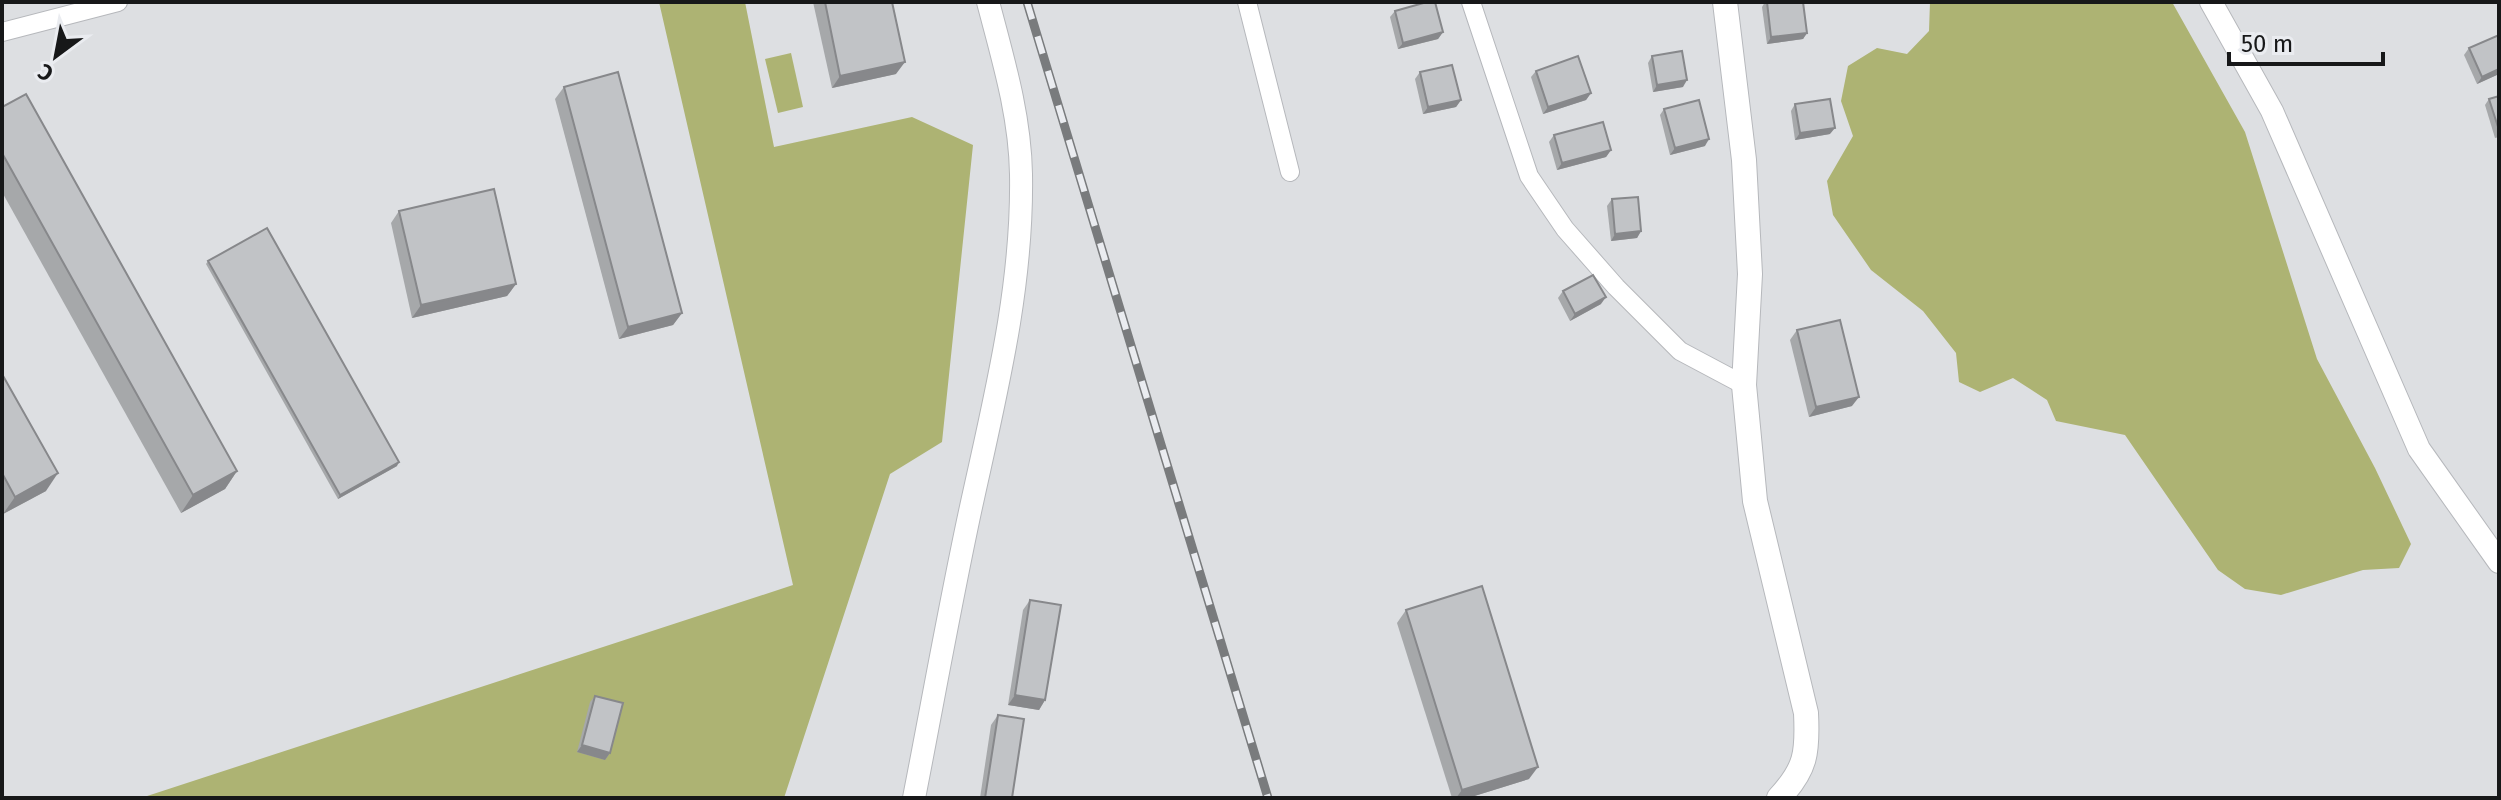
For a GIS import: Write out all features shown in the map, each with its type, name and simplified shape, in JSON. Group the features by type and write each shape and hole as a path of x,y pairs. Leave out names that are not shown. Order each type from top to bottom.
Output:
{"main road":[{"path":"1725,2 1744,160 1750,274 1744,385 1755,501 1806,713 1807,738 1802,768 1779,798"}],"street":[{"path":"2,32 118,2"},
{"path":"914,798 971,508 1001,378 1020,252 1021,171 1015,104 988,2"},
{"path":"1247,2 1290,172"},
{"path":"1471,2 1529,176 1565,229 1616,287 1680,351 1744,385"},
{"path":"2211,2 2272,111 2419,449 2499,562"}],"green space":[{"path":"659,2 745,2 774,147 912,117 973,145 942,442 890,474 784,798 141,798 793,585"},
{"path":"1930,2 2172,2 2245,132 2317,359 2411,544 2399,568 2363,570 2281,595 2245,589 2218,570 2125,435 2056,421 2047,400 2013,378 1980,392 1959,382 1956,353 1923,311 1871,270 1833,215 1827,181 1853,136 1841,101 1848,66 1877,48 1907,54 1929,31"},
{"path":"791,53 803,107 778,113 765,59"}],"building":[{"path":"825,2 892,2 905,62 840,76"},
{"path":"1435,2 1443,32 1403,43 1395,11"},
{"path":"1767,2 1803,2 1807,33 1771,37"},
{"path":"2499,35 2499,69 2482,77 2469,48"},
{"path":"1682,51 1687,80 1657,85 1652,56"},
{"path":"1578,56 1591,93 1548,107 1536,71"},
{"path":"1452,65 1461,100 1428,107 1420,72"},
{"path":"618,72 682,313 628,327 564,87"},
{"path":"26,94 237,471 193,495 2,153 2,107"},
{"path":"2499,96 2499,130 2489,99"},
{"path":"1830,99 1835,128 1800,133 1795,104"},
{"path":"1699,100 1709,139 1675,148 1664,109"},
{"path":"1603,122 1611,150 1562,163 1554,135"},
{"path":"494,189 516,284 421,305 399,211"},
{"path":"1638,197 1641,231 1615,234 1612,199"},
{"path":"267,228 399,462 340,495 208,261"},
{"path":"1593,275 1606,297 1575,314 1563,291"},
{"path":"1840,320 1859,397 1816,407 1797,330"},
{"path":"2,374 58,473 15,497 2,473"},
{"path":"1482,586 1538,767 1462,790 1406,610"},
{"path":"1030,600 1061,605 1045,700 1015,695"},
{"path":"595,696 623,703 610,753 582,745"},
{"path":"998,715 1024,719 1012,798 985,798"}],"railway":[{"path":"1027,2 1268,798"}]}
